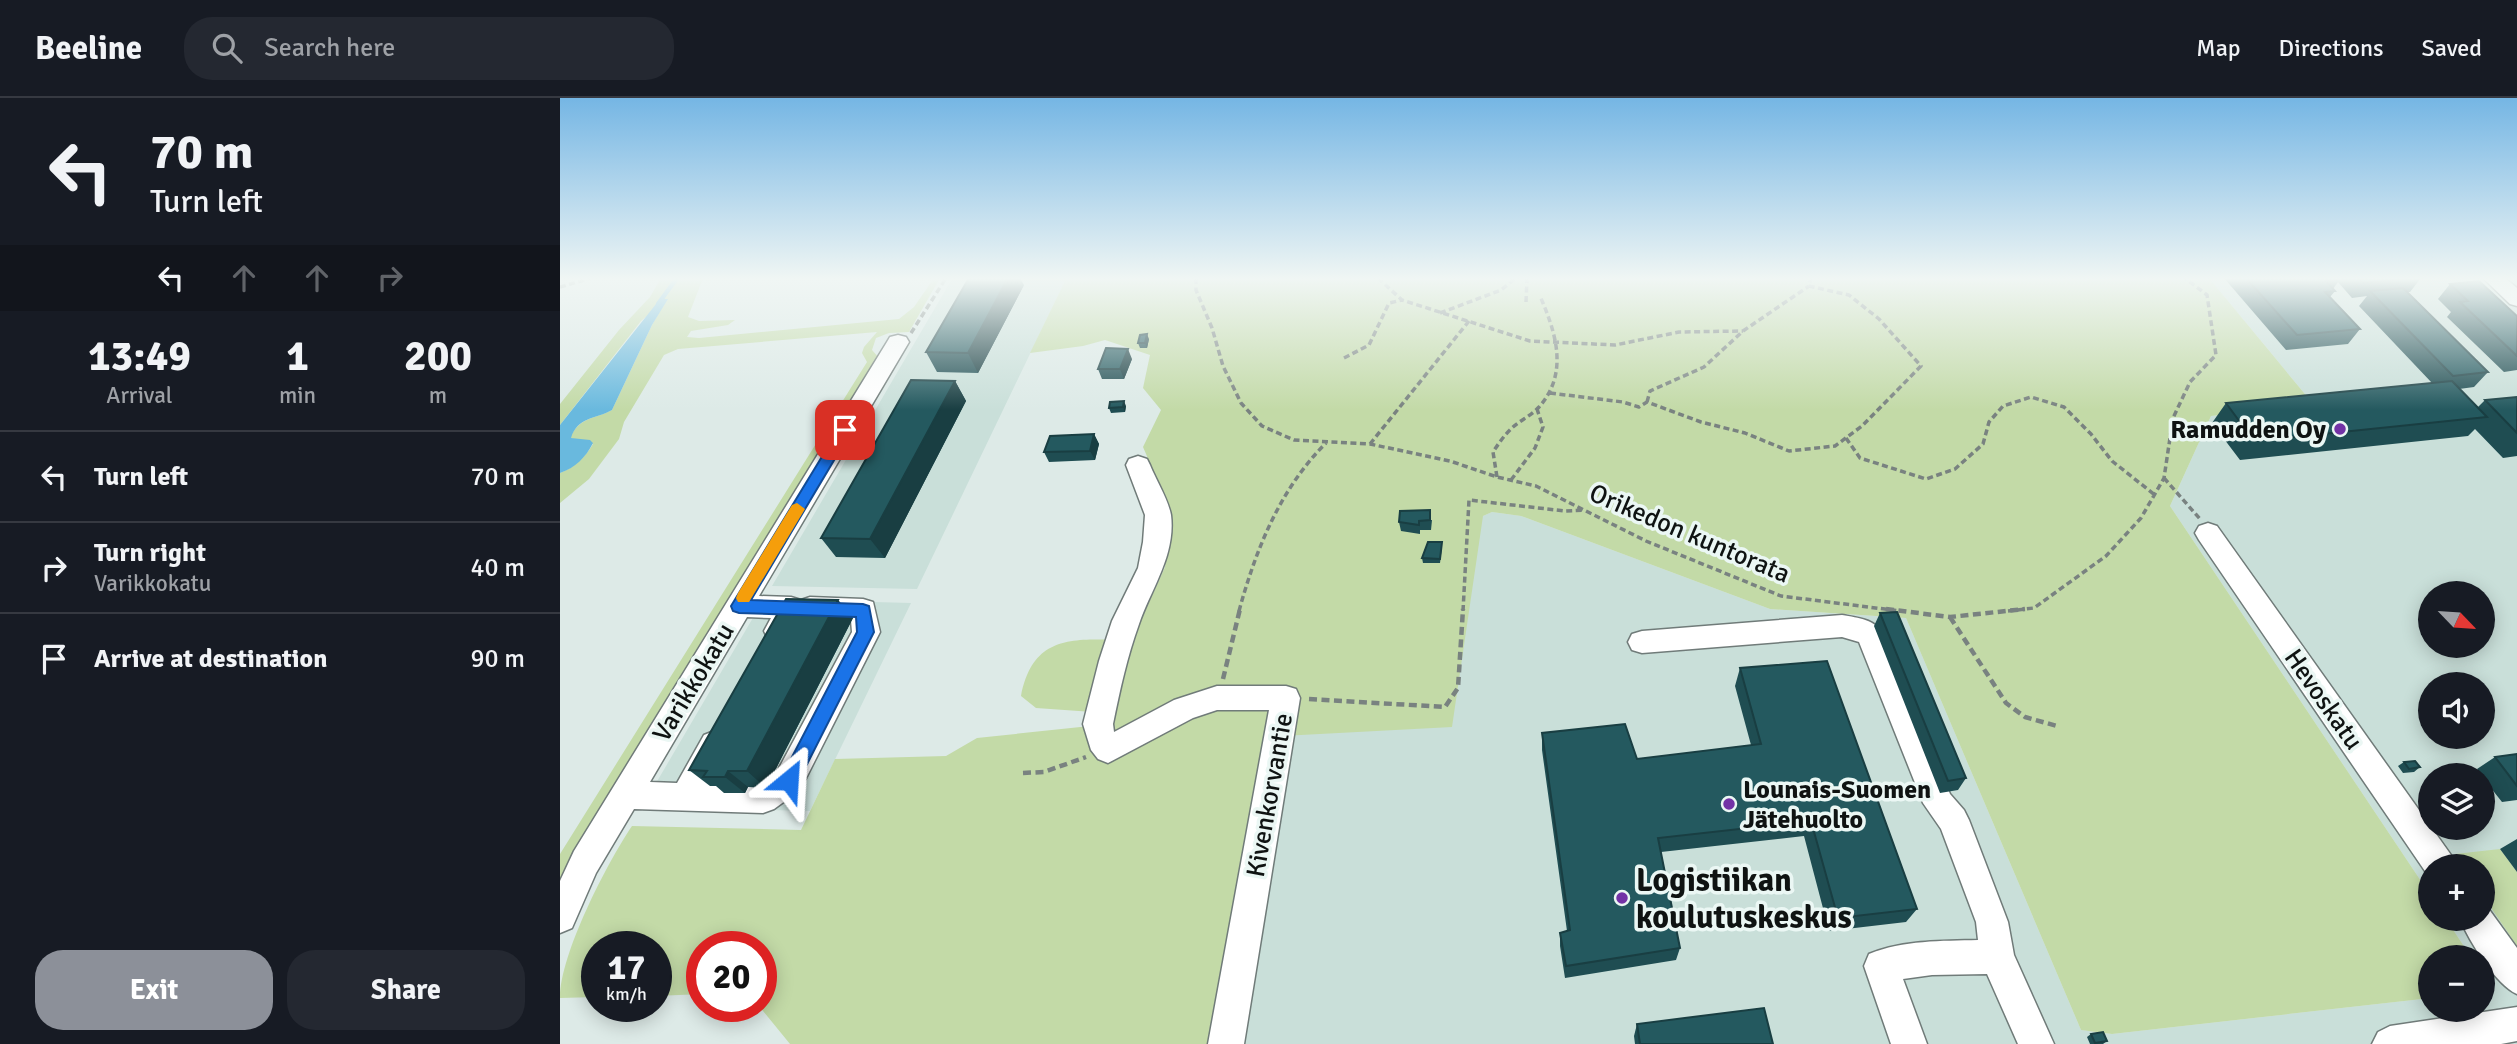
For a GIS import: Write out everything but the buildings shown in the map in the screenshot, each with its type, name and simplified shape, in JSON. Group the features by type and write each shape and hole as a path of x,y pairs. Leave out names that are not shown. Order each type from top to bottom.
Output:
{"street":[{"name":"Varikkokatu","path":"560,917 585,862 898,342"},
{"path":"1108,750 1101,741 1098,724 1113,661 1126,621 1151,568 1156,542 1158,515 1138,466"},
{"name":"Hevoskatu","path":"2208,533 2432,854"},
{"path":"625,795 763,799 789,780 866,632 863,610 739,606"},
{"path":"764,655 791,608"},
{"path":"1642,642 1842,626 1863,630 1870,635 1938,803 1953,820 1992,922 1997,957 2036,1044"},
{"name":"Kivenkorvantie","path":"1108,750 1184,709 1217,698 1286,698 1226,1044"},
{"path":"685,797 725,726"},
{"path":"2484,931 2517,977"},
{"path":"1909,1044 1881,966 1932,958 1997,957"},
{"path":"2390,1044 2475,1038 2517,1024"}],"path":[{"path":"898,342 912,333 919,322"},
{"name":"Orikedon kuntorata","path":"1210,322 1223,366 1241,403 1262,426 1294,440 1370,444 1450,461 1497,477 1536,486 1646,541 1781,596 1950,617 2034,608 2106,556 2141,518 2164,478 2173,418 2190,382 2216,355 2211,322"},
{"path":"1344,358 1369,345 1378,322"},
{"path":"1370,444 1468,322"},
{"path":"1472,322 1530,341 1615,345 1679,332 1742,331"},
{"path":"1497,477 1493,452 1511,429 1537,409 1550,393 1557,377 1558,342 1550,322"},
{"path":"1550,393 1639,407 1647,402 1650,391 1703,367 1755,322"},
{"path":"1647,402 1701,422 1745,433 1789,451 1835,446 1863,426 1890,395 1921,366 1882,322"},
{"path":"1846,438 1860,458 1926,480 1955,469 1983,444 1989,422 2003,406 2031,397 2064,407 2091,434 2112,461 2155,495"},
{"path":"1511,480 1535,448 1542,427 1537,409"},
{"path":"1217,698 1246,594 1277,508 1297,474 1326,443"},
{"path":"2164,478 2200,519 2208,533"},
{"path":"1286,698 1445,707 1454,699 1458,688 1469,500 1565,511 1588,510"},
{"path":"1950,617 2006,703 2025,717 2057,726"},
{"path":"1023,772 1044,772 1108,750"}],"shaded area":[{"path":"927,322 1045,322 917,589 772,586"},
{"path":"2245,322 2517,322 2517,1044 1229,1044 1282,736 1483,516 1492,512 1521,516 1770,609 1906,618 2081,1030 2112,1034 2418,999 2418,1022 2495,1022 2495,945 2463,945 2454,931 2495,931 2495,854 2418,854 2418,877 2170,506 2211,416 2314,405"},
{"path":"764,599 911,603 810,811 642,807"}],"green space":[{"path":"626,322 640,322 560,425 560,404"},
{"path":"654,322 732,322 691,331 687,337 699,338 866,322 915,322 909,332 889,333 876,338 872,350 879,358 560,889 560,854 867,362 862,353 864,347 877,332 678,349 664,355 624,422 619,439 589,479 560,503 560,473 579,461 593,444 570,438 583,422 612,410"},
{"path":"1045,322 2245,322 2314,405 2211,416 2170,506 2418,877 2418,931 2454,931 2463,945 2418,945 2418,999 2112,1034 2081,1030 1906,618 1770,609 1521,516 1492,512 1483,516 1452,727 1282,736 1229,1044 790,1044 772,1022 777,1022 777,931 686,931 686,995 672,995 672,931 581,931 581,997 560,998 562,979 576,934 598,885 632,826 801,830 835,759 946,756 977,738 1090,726 1093,712 1036,708 1021,696 1027,675 1036,659 1048,649 1062,643 1094,639 1132,640 1165,567 1169,507 1143,447 1161,410 1143,388 1150,355 1105,340 1083,346 1030,353"},
{"path":"2500,849 2517,872 2517,946 2495,914 2495,854 2455,854"}],"water":[{"path":"642,322 654,322 612,410 582,422 574,431 571,438 590,440 593,443 590,448 575,465 560,473 560,425"}],"slow traffic":[{"path":"744,598 797,509"}],"place":[{"name":"Ramudden Oy","path":"2340,429"},
{"name":"Lounais-Suomen Jätehuolto","path":"1729,804"},
{"name":"Logistiikan koulutuskeskus","path":"1622,898"}],"route":[{"path":"789,780 866,632 863,610 739,606 845,430"}]}
